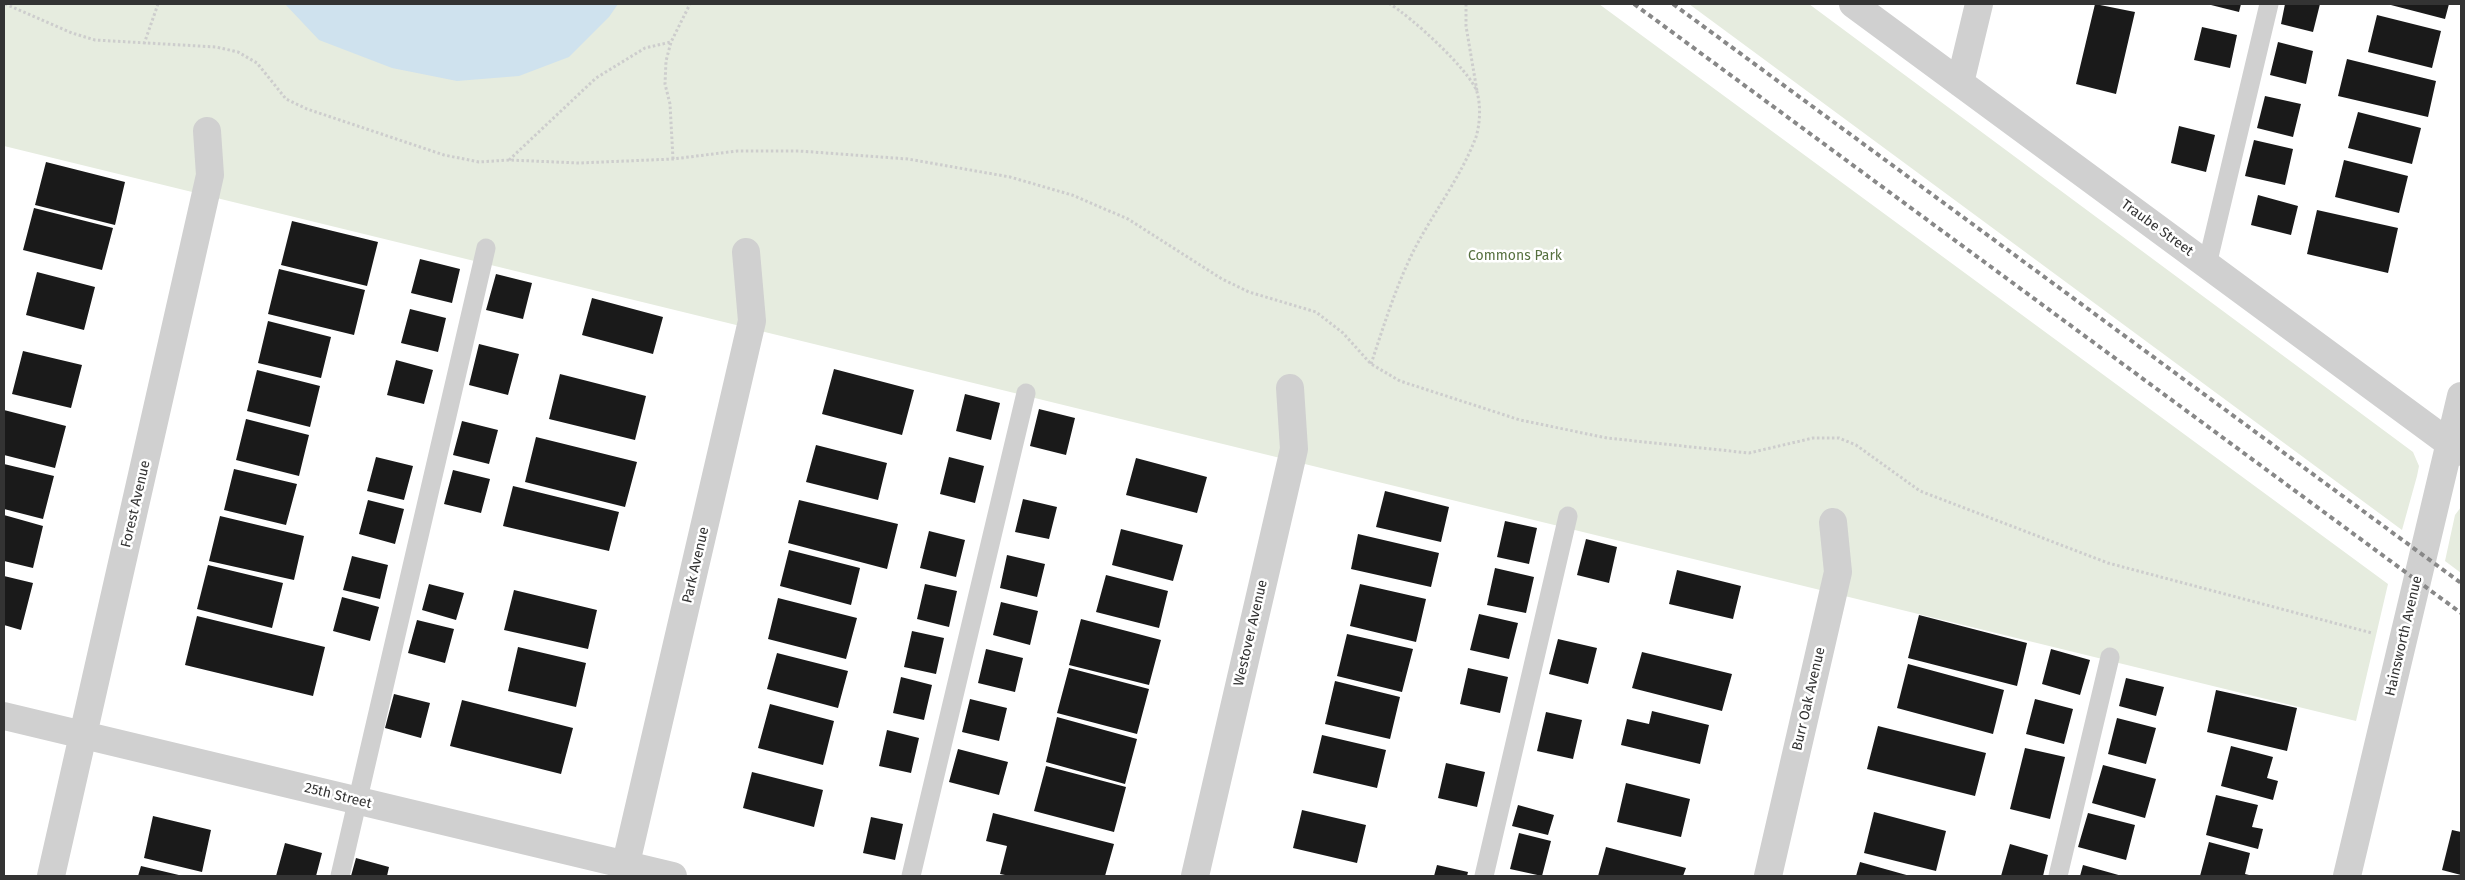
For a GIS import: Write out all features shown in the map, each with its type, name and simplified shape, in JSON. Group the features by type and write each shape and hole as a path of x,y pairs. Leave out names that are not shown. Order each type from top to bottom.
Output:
{"street":[{"name":"Traube Street","path":"1853,4 2456,448"},
{"path":"1960,83 1979,4"},
{"name":"Forest Avenue","path":"51,876 210,175 207,131"},
{"name":"Park Avenue","path":"624,870 752,321 746,252"},
{"name":"Westover Avenue","path":"1194,876 1294,449 1290,388"},
{"name":"Hainsworth Avenue","path":"2347,876 2403,641 2456,448 2461,396"},
{"name":"Burr Oak Avenue","path":"1768,876 1838,572 1833,522"},
{"name":"25th Street","path":"4,716 357,801 624,870 673,876"}],"lane":[{"path":"2207,265 2269,4"},
{"path":"340,876 486,248"},
{"path":"911,876 1026,393"},
{"path":"1484,876 1568,516"},
{"path":"2058,876 2110,657"}],"path":[{"path":"5,4 72,33 95,40 216,47 238,52 257,63 286,99 444,155 479,162 509,160 579,163 673,159 737,151 799,151 908,159 1010,177 1072,195 1128,219 1222,279 1250,292 1316,312 1343,333 1370,364 1400,381 1520,420 1607,438 1749,453 1813,438 1839,438 1856,445 1920,491 2108,563 2403,641"},
{"path":"144,44 158,4"},
{"path":"673,159 670,104 665,84 666,61 671,42 690,4"},
{"path":"1390,4 1437,43 1461,70 1477,92"},
{"path":"1370,364 1394,294 1414,251 1476,136 1480,114 1466,26 1466,4"},
{"path":"509,160 596,78 645,48 671,42"}],"green space":[{"name":"Commons Park","path":"4,4 1599,4 2388,584 2356,721 4,146"},
{"path":"1689,4 1809,4 2413,452 2419,466 2402,530"},
{"path":"2461,507 2461,573 2445,561 2455,515"}],"water":[{"path":"285,4 618,4 609,17 569,57 519,76 457,81 392,68 319,40"}],"building":[{"path":"2095,4 2135,12 2116,94 2076,84"},
{"path":"2207,4 2241,4 2239,12"},
{"path":"2285,4 2320,4 2313,32 2281,24"},
{"path":"2387,4 2449,4 2445,19"},
{"path":"2377,15 2441,31 2432,68 2368,52"},
{"path":"2202,27 2237,35 2230,68 2194,60"},
{"path":"2278,42 2313,51 2306,84 2270,75"},
{"path":"2347,59 2436,81 2428,117 2338,96"},
{"path":"2265,96 2301,104 2293,137 2257,128"},
{"path":"2358,112 2421,128 2412,164 2348,148"},
{"path":"2179,126 2215,135 2206,172 2171,163"},
{"path":"2254,140 2293,149 2285,185 2245,176"},
{"path":"2344,160 2408,176 2399,213 2335,197"},
{"path":"46,162 125,182 115,225 35,205"},
{"path":"2258,195 2298,206 2291,235 2251,225"},
{"path":"34,208 113,228 102,270 23,250"},
{"path":"2317,210 2398,228 2388,273 2307,254"},
{"path":"292,221 378,242 367,286 281,265"},
{"path":"420,259 460,269 452,303 411,293"},
{"path":"279,269 365,290 354,335 268,314"},
{"path":"37,272 95,287 84,330 26,315"},
{"path":"496,274 532,283 523,319 486,310"},
{"path":"592,298 663,317 653,354 582,335"},
{"path":"410,309 446,318 438,352 401,343"},
{"path":"268,321 331,337 321,378 258,363"},
{"path":"479,344 519,354 508,395 469,385"},
{"path":"23,351 82,365 71,408 12,394"},
{"path":"396,360 433,370 424,404 387,395"},
{"path":"834,369 914,390 902,435 822,414"},
{"path":"257,370 320,386 310,427 247,411"},
{"path":"560,374 646,396 635,440 549,419"},
{"path":"965,394 1000,403 991,440 956,431"},
{"path":"1039,409 1075,418 1066,455 1030,446"},
{"path":"4,410 66,426 55,468 4,455"},
{"path":"246,419 309,435 299,476 236,460"},
{"path":"462,421 498,430 489,464 453,455"},
{"path":"536,437 637,462 625,507 525,482"},
{"path":"816,445 887,463 878,500 806,482"},
{"path":"376,457 413,466 404,500 367,491"},
{"path":"949,457 984,466 975,503 940,494"},
{"path":"1136,458 1207,477 1197,513 1126,495"},
{"path":"4,464 54,476 43,519 4,509"},
{"path":"234,469 297,484 286,525 224,510"},
{"path":"453,470 490,479 481,513 444,504"},
{"path":"513,486 619,512 609,551 503,526"},
{"path":"1385,491 1449,507 1441,542 1376,527"},
{"path":"1023,499 1057,507 1049,539 1015,532"},
{"path":"368,500 404,509 395,544 359,534"},
{"path":"799,500 898,524 887,569 788,543"},
{"path":"4,515 43,526 33,568 4,561"},
{"path":"220,516 304,536 294,580 209,561"},
{"path":"1505,521 1537,528 1529,564 1497,557"},
{"path":"1121,529 1183,545 1173,581 1112,565"},
{"path":"929,531 965,540 956,577 920,568"},
{"path":"1358,534 1439,553 1431,587 1351,569"},
{"path":"1586,539 1617,547 1609,583 1577,575"},
{"path":"789,550 860,568 851,605 780,586"},
{"path":"1007,555 1045,564 1037,597 1000,588"},
{"path":"352,556 388,565 380,599 343,590"},
{"path":"208,565 283,583 272,628 197,609"},
{"path":"1495,568 1534,577 1526,613 1487,605"},
{"path":"1677,570 1741,586 1733,619 1669,604"},
{"path":"1106,575 1168,591 1159,628 1096,612"},
{"path":"4,576 33,583 21,630 4,625"},
{"path":"429,584 464,593 456,620 422,610"},
{"path":"925,584 957,591 949,627 917,619"},
{"path":"1360,584 1426,599 1416,642 1350,626"},
{"path":"514,590 597,610 588,649 504,630"},
{"path":"342,597 379,607 370,641 333,631"},
{"path":"778,598 857,618 846,659 768,639"},
{"path":"1001,602 1038,611 1030,645 993,635"},
{"path":"1479,614 1518,623 1509,659 1470,650"},
{"path":"1919,615 2027,643 2017,686 1908,658"},
{"path":"197,616 325,647 313,696 185,665"},
{"path":"1081,619 1161,640 1149,685 1069,665"},
{"path":"417,620 454,629 445,663 408,653"},
{"path":"912,631 944,638 936,674 904,667"},
{"path":"1347,634 1413,649 1402,692 1337,676"},
{"path":"1558,639 1597,648 1588,684 1549,674"},
{"path":"518,647 586,663 576,707 508,691"},
{"path":"986,649 1023,658 1015,692 978,683"},
{"path":"2051,649 2090,660 2080,695 2042,684"},
{"path":"1642,652 1732,674 1722,711 1632,688"},
{"path":"777,653 848,671 838,708 767,689"},
{"path":"1908,664 2004,690 1993,734 1897,708"},
{"path":"1069,668 1149,689 1137,734 1057,713"},
{"path":"1468,668 1508,677 1500,713 1460,704"},
{"path":"901,677 932,685 924,720 893,713"},
{"path":"2126,678 2164,687 2156,716 2119,706"},
{"path":"1335,681 1400,697 1390,739 1325,724"},
{"path":"2216,690 2297,708 2287,751 2207,732"},
{"path":"394,694 430,703 421,738 385,728"},
{"path":"970,699 1007,708 999,741 962,732"},
{"path":"2035,699 2073,709 2064,744 2026,734"},
{"path":"462,700 573,728 561,774 450,746"},
{"path":"770,704 834,721 823,765 758,748"},
{"path":"1652,711 1709,725 1700,764 1621,745 1627,719 1649,724"},
{"path":"1546,712 1582,720 1573,759 1537,751"},
{"path":"1057,717 1137,739 1125,784 1046,762"},
{"path":"2117,718 2156,728 2146,764 2108,754"},
{"path":"1878,726 1986,753 1975,796 1867,769"},
{"path":"887,730 919,738 911,773 879,766"},
{"path":"1322,735 1386,750 1377,788 1313,773"},
{"path":"2231,746 2273,757 2267,778 2278,781 2273,800 2221,786"},
{"path":"2025,748 2065,757 2050,819 2010,809"},
{"path":"958,749 1008,762 999,795 949,782"},
{"path":"1446,763 1485,772 1477,807 1438,798"},
{"path":"2103,765 2156,779 2145,818 2092,803"},
{"path":"1046,766 1126,787 1114,832 1034,811"},
{"path":"752,772 823,790 814,827 743,808"},
{"path":"1626,783 1690,799 1681,837 1617,822"},
{"path":"2216,795 2258,805 2252,827 2263,829 2258,849 2206,835"},
{"path":"1518,805 1554,815 1548,835 1512,826"},
{"path":"1302,810 1366,825 1357,863 1293,848"},
{"path":"1874,812 1946,831 1936,871 1864,853"},
{"path":"993,813 1114,844 1105,876 1010,876 1000,874 1007,846 986,841"},
{"path":"2088,813 2135,825 2126,860 2078,847"},
{"path":"153,816 211,830 202,872 144,858"},
{"path":"871,817 903,824 895,860 863,853"},
{"path":"2452,830 2461,832 2461,875 2442,870"},
{"path":"1519,833 1551,841 1542,876 1510,869"},
{"path":"2209,842 2250,853 2245,874 2253,876 2200,876"},
{"path":"285,843 322,853 316,876 276,876"},
{"path":"2010,844 2048,855 2043,876 2001,876"},
{"path":"1606,847 1686,868 1683,876 1598,876"},
{"path":"356,858 389,867 387,876 351,876"},
{"path":"1860,862 1910,876 1856,876"},
{"path":"1437,865 1468,872 1467,876 1434,876"},
{"path":"2083,865 2122,876 2080,876"},
{"path":"141,866 183,876 138,876"}],"railway":[{"path":"1634,4 2461,613"},
{"path":"1673,4 2461,583"}]}
